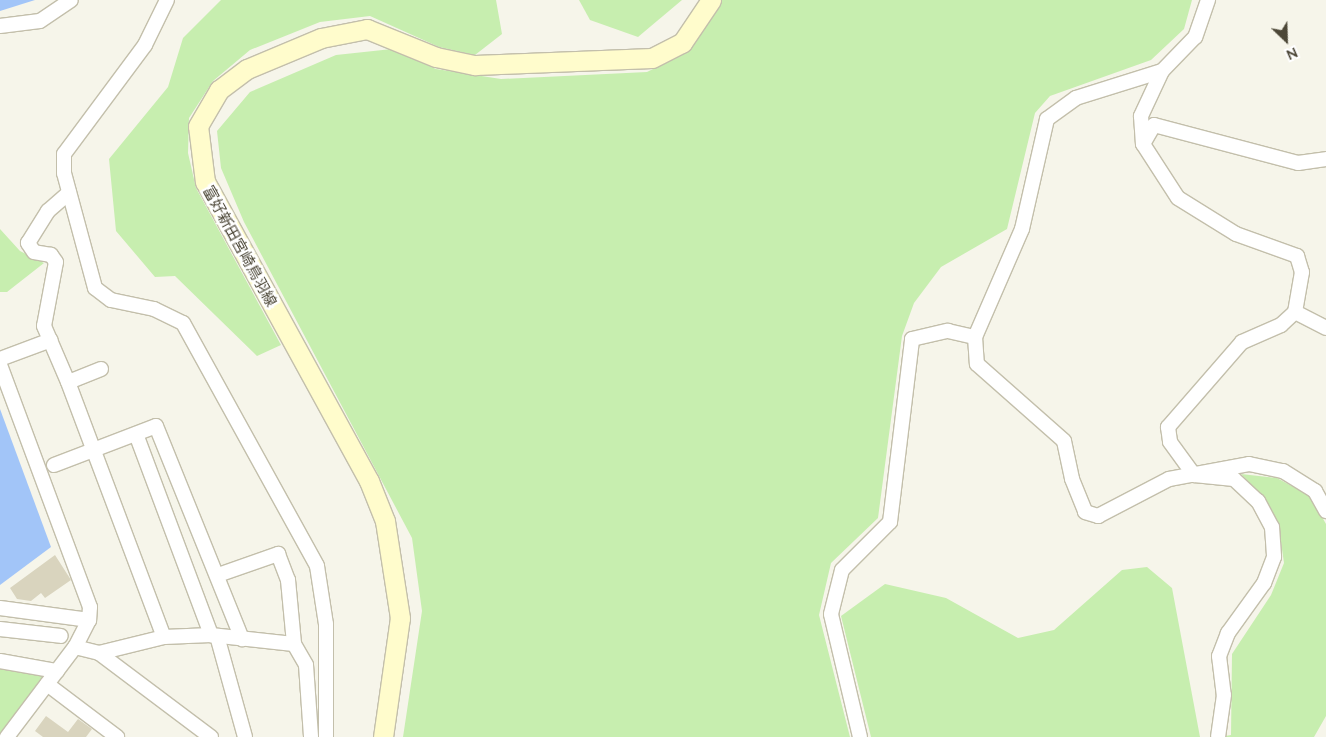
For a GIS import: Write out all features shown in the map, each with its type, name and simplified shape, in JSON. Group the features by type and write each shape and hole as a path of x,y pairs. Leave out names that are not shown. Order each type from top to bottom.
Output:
{"main road":[{"name":"富好新田宮崎鳥羽線","path":"384,737 400,618 385,522 369,481 205,182 198,126 219,90 247,69 321,38 367,29 436,56 475,65 652,58 682,43 710,0"}],"street":[{"path":"0,26 40,21 70,0"},
{"path":"167,0 145,45 64,154 69,193 95,288 110,300 154,308 183,323 317,566 326,624 326,737"},
{"path":"1208,0 1194,37 1162,71 1141,116 1142,144 1178,198 1236,234 1297,256 1302,272 1295,312 1281,325 1242,342 1168,427 1170,442 1194,475 1234,479 1258,501 1272,527 1274,557 1264,583 1228,633 1219,656 1224,695 1218,737"},
{"path":"1162,71 1076,98 1047,119 1022,229 975,336 976,364 1064,441 1072,479 1085,512 1098,516 1169,479 1248,464 1283,472 1315,491 1326,511"},
{"path":"1142,144 1154,125 1298,163 1326,159"},
{"path":"69,193 48,211 28,243 34,252 51,255 56,262 44,326 68,382 164,637"},
{"path":"1295,312 1326,328"},
{"path":"860,737 831,614 842,570 890,522 912,339 948,331 975,336"},
{"path":"0,359 51,340"},
{"path":"0,365 83,582 89,620 75,647 47,684 15,734"},
{"path":"68,382 101,370"},
{"path":"54,465 156,426 218,575 242,639"},
{"path":"136,434 214,636 245,737"},
{"path":"218,575 278,554 288,580 294,644 306,664 311,737"},
{"path":"0,608 89,620"},
{"path":"0,630 61,636"},
{"path":"99,653 164,637 214,636 294,644"},
{"path":"75,647 99,653 211,737"},
{"path":"0,661 57,671"},
{"path":"47,684 118,737"}],"green space":[{"path":"221,0 496,0 502,34 475,55 439,47 370,16 320,22 250,50 213,81 189,118 188,153 196,188 281,345 257,356 175,276 155,277 116,231 109,159 168,87 183,38"},
{"path":"579,0 682,0 638,37 590,20"},
{"path":"720,0 1192,0 1184,29 1151,60 1050,96 1035,113 1007,229 941,267 914,303 902,336 878,518 831,563 819,615 850,737 403,737 422,611 412,538 244,222 221,168 217,131 250,92 336,55 392,49 436,69 501,79 647,72 689,51"},
{"path":"0,229 20,251 44,263 7,292 0,292"},
{"path":"1241,474 1277,478 1310,496 1326,524 1326,716 1314,737 1219,737 1231,735 1232,654 1271,595 1284,563 1279,528 1263,497"},
{"path":"1147,567 1172,588 1200,737 871,737 841,616 885,584 946,598 1018,638 1054,630 1122,570"},
{"path":"0,665 47,674 0,736"}],"water":[{"path":"0,0 35,0 0,11"},
{"path":"0,409 51,547 0,585"}],"building":[{"path":"55,555 71,580 45,598 41,593 31,601 17,599 10,588"},
{"path":"46,716 68,732 78,719 92,729 86,737 43,737 35,731"}]}
